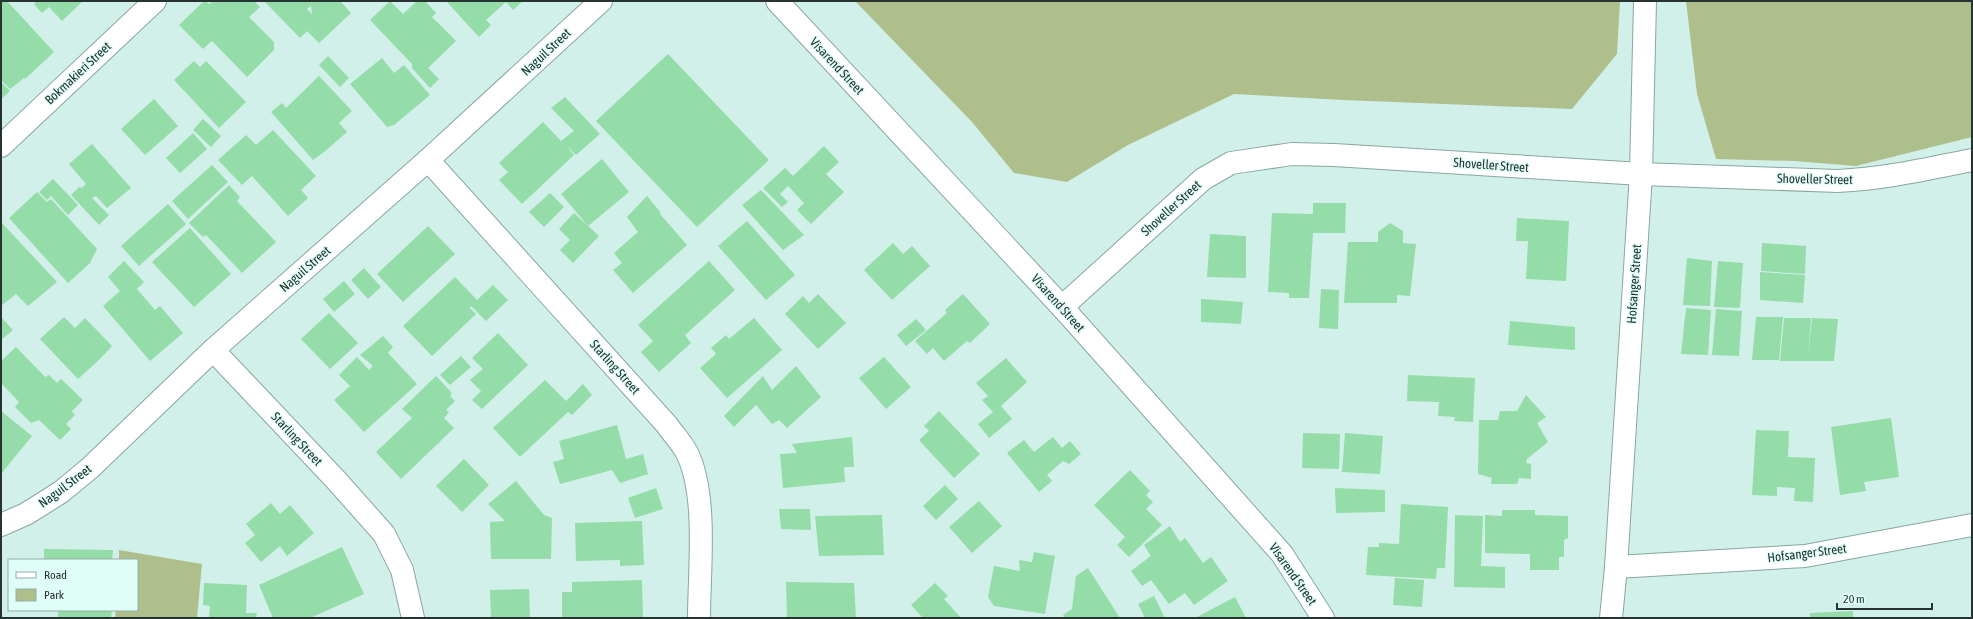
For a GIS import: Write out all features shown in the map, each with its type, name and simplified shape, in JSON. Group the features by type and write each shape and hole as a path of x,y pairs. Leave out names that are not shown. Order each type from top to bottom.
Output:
{"street":[{"name":"Bokmakieri Street","path":"1,146 155,1"},
{"name":"Naguil Street","path":"1,525 26,514 61,492 90,468 213,350 428,160 601,1"},
{"name":"Visarend Street","path":"777,1 1062,307 1282,554 1323,618"},
{"name":"Hofsanger Street","path":"1611,618 1616,567 1641,174 1645,1"},
{"name":"Shoveller Street","path":"1062,307 1203,179 1231,163 1267,156 1306,154 1641,174 1838,181 1869,180 1972,160"},
{"name":"Starling Street","path":"428,160 667,425 686,453 695,480 700,515 699,618"},
{"name":"Starling Street","path":"213,350 336,480 384,534 402,570 413,618"},
{"name":"Hofsanger Street","path":"1616,567 1805,556 1972,525"}],"green space":[{"path":"855,1 1620,1 1617,54 1572,109 1234,94 1128,145 1067,182 1014,173 972,122"},
{"path":"1686,1 1972,1 1972,137 1856,166 1794,161 1716,159 1697,94"},
{"path":"119,550 202,564 197,618 115,618 116,611 138,611 138,559 119,559"}],"building":[{"path":"1,1 7,1 54,52 25,79 24,78 10,89 1,80"},
{"path":"37,1 83,1 62,21 49,7 42,13 34,4"},
{"path":"204,1 210,4 212,1 254,1 260,7 249,17 274,42 274,50 247,77 212,41 203,49 179,25"},
{"path":"264,1 340,1 351,13 319,43 307,31 300,38","holes":["311,6 312,14 307,9"]},
{"path":"390,1 403,14 417,1 425,1 436,13 432,17 456,41 428,68 439,79 430,88 412,68 412,64 370,20"},
{"path":"446,1 523,1 513,10 506,2 486,20 491,25 479,37"},
{"path":"668,54 769,160 697,227 596,121"},
{"path":"328,56 349,78 340,87 319,65"},
{"path":"382,58 394,73 404,65 430,95 394,125 387,127 350,84"},
{"path":"194,61 200,67 206,61 246,102 219,128 174,80"},
{"path":"319,76 352,111 339,123 347,132 313,160 271,112 282,103 286,108"},
{"path":"1,82 10,91 1,99"},
{"path":"565,97 600,134 576,155 566,145 574,155 522,204 499,180 508,172 499,163 543,122 561,141 574,131 551,108"},
{"path":"154,99 178,126 145,155 121,129"},
{"path":"203,119 221,136 211,147 193,130"},
{"path":"273,130 316,176 301,190 308,198 288,216 252,176 242,185 218,160 246,135 256,145"},
{"path":"193,133 207,149 180,173 166,158"},
{"path":"92,144 131,188 107,208 96,196 92,198 109,215 99,225 71,195 79,187 82,188 86,184 69,164"},
{"path":"824,146 839,162 826,174 844,192 811,224 797,210 804,203 788,186 780,194 788,202 782,207 763,188 785,168 793,176"},
{"path":"602,159 629,192 588,226 561,194"},
{"path":"212,165 228,182 188,219 172,201"},
{"path":"53,179 78,205 68,215 51,196 47,200 39,192"},
{"path":"229,185 240,197 237,201 276,242 242,273 206,235 203,237 189,223"},
{"path":"761,190 804,235 783,250 742,205"},
{"path":"37,192 47,202 51,199 97,249 90,263 68,283 9,218"},
{"path":"550,193 564,207 544,227 529,212"},
{"path":"647,196 661,213 660,214 687,245 633,293 613,270 622,263 614,253 638,232 627,217"},
{"path":"1313,203 1346,203 1345,233 1313,233 1309,298 1289,298 1289,293 1268,292 1272,213 1313,214"},
{"path":"168,204 186,224 139,266 121,246"},
{"path":"574,213 599,236 573,263 560,250 570,240 559,229"},
{"path":"1517,218 1569,221 1566,281 1526,279 1528,241 1516,241"},
{"path":"747,221 795,275 766,300 718,246"},
{"path":"1,222 57,282 28,306 16,294 1,306"},
{"path":"1390,223 1403,231 1403,243 1416,244 1410,296 1397,295 1397,303 1344,303 1348,242 1378,242 1378,232"},
{"path":"428,226 455,254 403,302 377,274"},
{"path":"190,228 231,274 194,307 152,262"},
{"path":"1210,234 1246,236 1246,278 1207,277"},
{"path":"893,243 903,254 912,246 930,266 892,300 864,270"},
{"path":"1762,243 1806,246 1805,274 1761,271"},
{"path":"1687,258 1712,261 1710,306 1683,305"},
{"path":"124,261 144,282 137,289 155,310 160,306 183,333 150,361 103,306 120,291 108,277"},
{"path":"709,261 735,290 685,335 691,343 659,372 641,352 653,341 638,325"},
{"path":"1718,261 1743,263 1740,308 1714,307"},
{"path":"364,268 381,287 368,299 351,280"},
{"path":"1760,272 1805,275 1803,303 1760,300"},
{"path":"455,277 477,300 493,285 508,300 486,321 471,306 470,308 476,314 432,356 403,326"},
{"path":"344,281 355,294 334,312 323,299"},
{"path":"1321,289 1339,290 1338,329 1319,328"},
{"path":"818,294 846,323 818,349 785,314 803,296 809,303"},
{"path":"963,294 990,324 970,343 967,341 944,361 933,348 927,354 915,341 947,313 945,310"},
{"path":"1201,299 1243,302 1241,324 1201,322"},
{"path":"1686,308 1711,310 1708,355 1681,354"},
{"path":"1716,309 1742,311 1739,356 1712,355"},
{"path":"329,313 358,343 330,369 301,339"},
{"path":"1,317 13,330 1,340"},
{"path":"64,317 75,328 85,318 112,346 78,379 40,339"},
{"path":"1756,317 1783,317 1779,360 1752,360"},
{"path":"754,318 782,350 727,398 700,368 716,354 711,348 726,335 729,339"},
{"path":"1784,318 1811,318 1808,356 1812,318 1838,319 1834,361 1780,361"},
{"path":"916,319 926,330 906,346 897,335"},
{"path":"1510,321 1575,327 1575,350 1508,345"},
{"path":"498,333 528,365 482,409 472,400 481,391 470,380 483,369 472,358"},
{"path":"383,336 393,347 388,353 417,384 364,432 334,400 350,386 339,375 357,357 369,370 373,366 360,355"},
{"path":"16,347 45,377 49,375 57,383 61,379 83,400 72,411 75,415 66,424 71,429 60,440 39,420 31,423 15,407 19,402 1,383 1,361"},
{"path":"461,356 471,367 450,385 440,375"},
{"path":"884,357 911,387 886,409 859,378"},
{"path":"1006,358 1027,382 1001,406 1012,419 989,438 978,424 993,412 982,400 988,396 976,383"},
{"path":"796,366 821,397 787,428 779,420 772,424 756,405 734,427 724,416 763,376 772,390"},
{"path":"1408,375 1475,378 1473,422 1454,421 1455,417 1438,416 1439,402 1407,401"},
{"path":"436,376 452,393 450,396 455,401 446,410 449,412 444,418 454,428 401,479 376,452 412,418 402,409"},
{"path":"545,380 566,401 583,384 592,395 572,415 568,412 520,457 493,428"},
{"path":"1526,395 1546,417 1537,423 1548,442 1527,459 1526,463 1531,464 1531,479 1519,478 1517,484 1491,484 1492,478 1478,474 1479,420 1498,420 1500,411 1517,411"},
{"path":"1,411 32,436 1,474"},
{"path":"939,411 980,454 954,478 919,440 929,431 924,426"},
{"path":"1891,418 1899,477 1864,482 1866,491 1840,495 1831,427"},
{"path":"617,425 626,459 643,454 648,474 620,483 612,470 560,484 553,462 564,459 559,441"},
{"path":"1756,430 1789,431 1788,457 1815,458 1813,502 1794,501 1795,488 1777,487 1777,496 1752,495"},
{"path":"1303,433 1340,434 1339,469 1302,468"},
{"path":"1345,433 1383,436 1380,474 1342,472"},
{"path":"852,437 854,467 844,467 845,482 783,488 780,454 797,453 792,444"},
{"path":"1053,437 1062,448 1070,441 1081,454 1069,464 1063,461 1047,475 1052,481 1039,492 1007,453 1024,440 1034,452"},
{"path":"464,459 489,485 462,512 436,486"},
{"path":"1130,470 1150,491 1146,495 1153,502 1146,509 1162,525 1129,557 1117,545 1125,537 1094,505"},
{"path":"516,481 544,515 552,518 551,559 491,559 490,522 505,521 488,504"},
{"path":"945,485 958,499 936,520 923,506"},
{"path":"656,488 663,509 635,518 628,498"},
{"path":"1335,488 1385,490 1385,512 1336,513"},
{"path":"979,501 1002,526 972,553 949,527"},
{"path":"271,503 280,514 290,505 314,533 287,556 280,546 261,562 245,543 255,535 246,524"},
{"path":"1401,504 1448,507 1445,568 1437,568 1436,579 1366,575 1368,547 1379,547 1379,543 1399,544"},
{"path":"779,509 810,509 811,530 781,529"},
{"path":"1502,510 1535,510 1535,515 1568,516 1568,538 1564,540 1564,557 1559,557 1559,570 1530,570 1530,554 1485,553 1485,515 1502,516"},
{"path":"882,515 884,555 819,556 815,516"},
{"path":"1455,515 1483,516 1481,566 1505,567 1505,588 1454,587"},
{"path":"642,521 644,565 620,566 620,560 576,561 575,523"},
{"path":"1170,526 1180,542 1185,538 1203,563 1211,557 1228,581 1194,605 1185,593 1169,604 1151,580 1142,586 1131,571 1151,556 1144,545"},
{"path":"342,547 364,594 310,618 273,618 259,585"},
{"path":"44,549 113,550 112,559 44,559"},
{"path":"1034,552 1055,556 1045,614 994,606 988,597 994,566 1020,571 1019,560 1032,562"},
{"path":"1088,568 1120,618 1065,618 1063,615 1072,609 1076,576"},
{"path":"1395,578 1424,580 1422,607 1393,605"},
{"path":"642,580 643,617 645,618 562,618 562,592 572,592 572,582"},
{"path":"786,582 854,583 856,618 787,618"},
{"path":"204,583 247,585 246,613 257,613 256,618 209,618 210,606 203,605"},
{"path":"935,583 948,596 944,599 961,618 923,618 911,605"},
{"path":"529,589 530,618 491,618 490,590"},
{"path":"1154,596 1165,618 1145,618 1138,604"},
{"path":"1235,597 1246,618 1195,618"},
{"path":"58,611 112,611 111,618 58,618"},
{"path":"1853,611 1853,618 1810,618 1810,613"}]}
